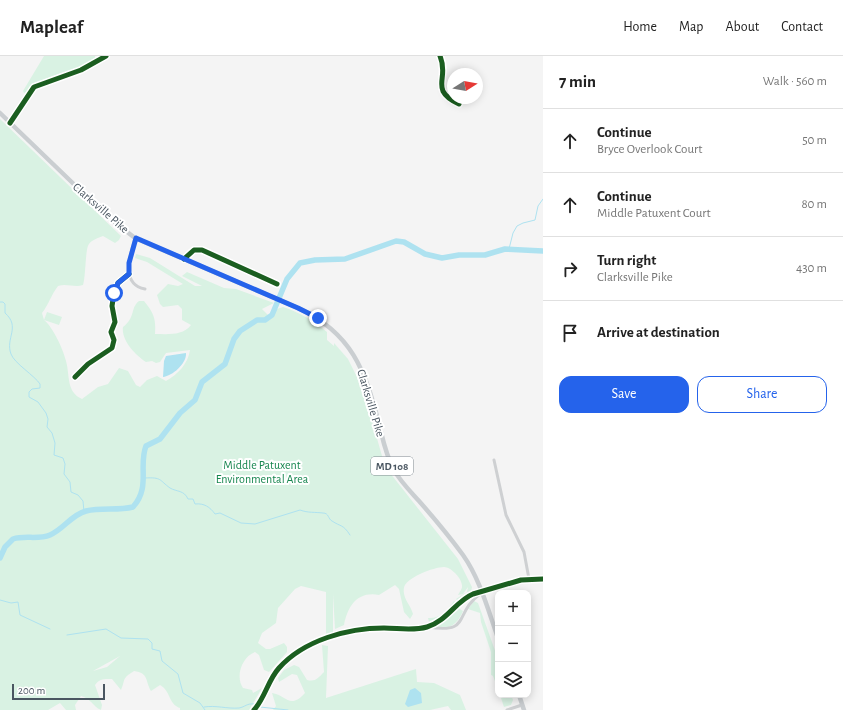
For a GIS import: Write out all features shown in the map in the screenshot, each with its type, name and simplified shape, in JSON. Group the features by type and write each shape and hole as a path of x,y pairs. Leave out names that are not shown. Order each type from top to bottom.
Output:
{"main road":[{"name":"Clarksville Pike","path":"0,113 109,218 136,238 310,313 325,323 343,339 354,354 367,381 386,452 394,471 462,554 474,573 495,629"}],"street":[{"path":"10,123 34,87 81,70 106,56"},
{"path":"440,56 444,68 442,88 447,97"},
{"path":"136,238 129,263 129,274 135,286 145,289"},
{"path":"184,259 191,252 200,249 276,284"},
{"path":"75,376 88,364 112,348 114,340 111,332 115,322 112,306 114,293 118,283 129,274"},
{"path":"494,460 506,515 524,552 529,579"},
{"path":"427,627 446,617 470,595 529,579 543,579"},
{"path":"254,710 270,680 279,668 295,653 308,646 339,635 366,629 427,627 444,630 455,627 460,622 470,602 482,592"},
{"path":"508,710 523,707"}],"green space":[{"path":"44,56 95,57 94,61 39,82 24,93 23,91"},
{"name":"Middle Patuxent Environmental Area","path":"0,119 121,236 115,243 103,236 90,243 87,251 83,285 58,286 42,313 44,320 51,328 63,351 71,388 77,396 82,399 98,387 108,384 119,368 128,371 136,385 140,387 147,380 157,376 166,381 178,372 187,360 190,350 166,353 160,362 146,362 133,351 126,342 123,327 130,320 136,304 139,301 144,301 152,313 155,320 155,334 179,333 188,329 191,325 182,320 182,309 178,305 163,307 160,304 157,295 168,284 178,286 183,284 147,262 135,258 136,254 150,258 195,286 202,286 182,276 187,272 224,288 236,289 274,303 262,309 270,317 277,309 283,307 301,314 327,332 327,340 334,346 334,343 348,359 365,396 382,456 390,473 458,559 472,587 471,592 459,602 456,599 467,592 468,587 463,594 458,595 462,588 461,580 450,569 439,567 414,577 406,584 404,588 404,595 413,614 410,619 404,612 399,589 395,585 379,595 371,594 359,598 351,606 344,625 335,629 333,594 333,633 326,635 326,592 301,586 295,589 278,608 276,623 262,633 258,643 266,649 270,649 284,643 287,647 287,652 269,672 264,670 259,655 255,652 250,654 243,662 241,667 240,678 243,688 252,690 253,693 262,688 249,710 180,710 180,708 173,704 164,688 160,685 151,691 146,678 139,672 134,671 124,679 121,690 112,679 103,679 95,685 102,705 101,710 88,699 81,696 75,705 76,710 66,710 60,703 48,710 0,710","holes":["120,656 107,667 93,671"]},
{"path":"47,312 62,317 59,325 44,320"},
{"path":"454,601 457,604 444,615 429,622 428,618 437,617 446,611"},
{"path":"474,601 478,603 495,651 495,681 491,675 491,652 481,622 480,613 468,609"},
{"path":"458,608 463,611 459,619 453,625 450,627 437,626 437,624"},
{"path":"322,645 328,646 326,698 416,669 417,682 434,683 460,695 466,710 451,710 448,706 430,710 273,710 276,706 272,693 292,701 300,698 305,693 297,675 292,674 279,682 278,678 284,670 294,665 299,667 307,680 317,679 324,672"},
{"path":"501,698 512,698 511,705 504,707"}],"water":[{"path":"186,353 186,357 182,365 175,372 163,377 164,361 166,356"},
{"path":"415,688 421,693 422,703 408,707 405,704 410,690"}],"waterway":[{"path":"509,249 513,233 517,226 535,220 538,206 543,199"},
{"path":"0,558 5,547 13,539 50,535 76,516 86,511 133,507 142,492 143,461 146,446 160,439 180,413 195,400 202,382 225,364 234,339 240,331 257,320 265,320 272,315 287,279 300,263 315,260 345,259 396,241 404,242 425,254 442,258 459,255 485,255 505,249 543,251"},
{"path":"0,302 5,304 5,313 10,318 12,323 10,343 11,354 13,358 40,384 40,388 32,389 29,392 29,397 38,402 46,413 48,419 47,427 52,433 55,443 54,455 63,458 65,464 64,474 70,482 71,492 78,495 83,501 84,512"},
{"path":"145,478 155,478 160,480 170,488 184,494 188,499 193,499 195,504 209,507 215,514 220,513 241,523 255,524 300,510 326,514 331,520 344,527 350,535"},
{"path":"0,600 11,603 18,602 20,615 50,629"},
{"path":"67,635 106,629 121,638 148,639 152,643 152,649 160,651 162,661 178,674 183,693 200,703 205,710"},
{"path":"204,707 213,706 239,708 254,704"},
{"path":"260,707 288,710"}],"cycle path":[{"path":"10,123 34,87 81,70 106,56"},
{"path":"440,56 443,71 442,88 447,96"},
{"path":"184,259 194,250 202,250 277,284"},
{"path":"75,377 88,364 112,348 114,340 111,332 115,322 112,306 114,293 118,283 129,274"},
{"path":"254,710 279,668 289,658 314,643 342,633 356,630 384,628 416,629 427,627 446,616 461,601 473,594 521,580 543,579"}],"route":[{"path":"114,293 118,283 124,276 129,274 129,263 136,238 310,313 318,318"}]}
